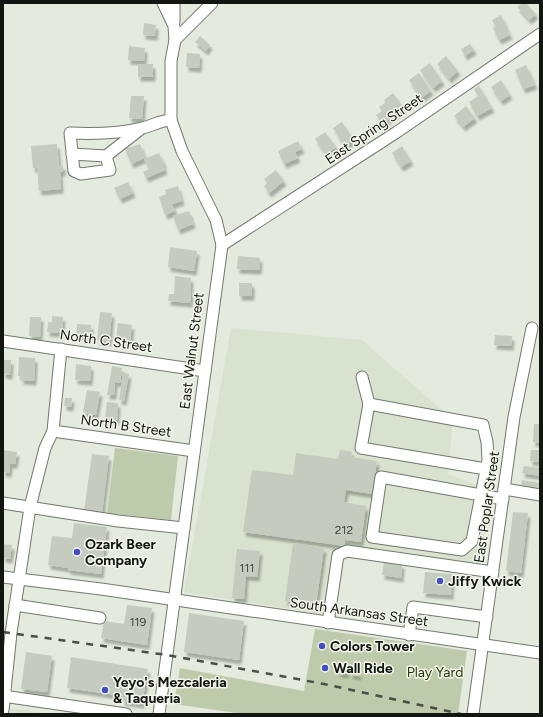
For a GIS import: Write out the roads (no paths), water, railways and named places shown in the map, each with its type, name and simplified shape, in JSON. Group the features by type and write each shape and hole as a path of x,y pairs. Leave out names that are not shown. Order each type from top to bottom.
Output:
{"street":[{"name":"East Walnut Street","path":"159,714 222,245 216,220 182,152 171,120 171,61 175,40 174,26 163,3"},
{"path":"174,3 174,26"},
{"path":"175,40 212,3"},
{"name":"East Spring Street","path":"222,245 397,132 540,34"},
{"path":"106,156 110,170 81,174 74,171 70,133 101,135 142,128 164,120 171,120"},
{"path":"72,154 106,156 142,128"},
{"name":"East Poplar Street","path":"473,714 514,417 532,328"},
{"name":"North C Street","path":"3,341 205,371"},
{"path":"3,710 15,605 30,507 44,448 53,432 61,349"},
{"path":"362,377 369,404 361,448 486,469"},
{"path":"369,404 483,425 487,442 488,460 472,541 462,550"},
{"name":"North B Street","path":"53,432 194,451"},
{"path":"462,550 372,537 381,477 481,495 540,495"},
{"path":"3,503 118,521 184,528"},
{"path":"462,550 466,567"},
{"path":"328,622 338,555 347,551 493,572"},
{"name":"South Arkansas Street","path":"3,577 101,589 540,653"},
{"path":"15,605 100,618"},
{"path":"409,634 413,607 487,617"},
{"path":"4,697 126,714"}],"railway":[{"path":"3,632 167,655 324,684 461,714"}],"place":[{"name":"Ozark Beer Company","path":"77,552"},
{"name":"Jiffy Kwick","path":"440,581"},
{"name":"Colors Tower","path":"322,646"},
{"name":"Wall Ride","path":"325,668"},
{"name":"Yeyo's Mezcaleria & Taqueria","path":"105,690"}],"park label":[{"name":"Play Yard","path":"435,672"}]}
